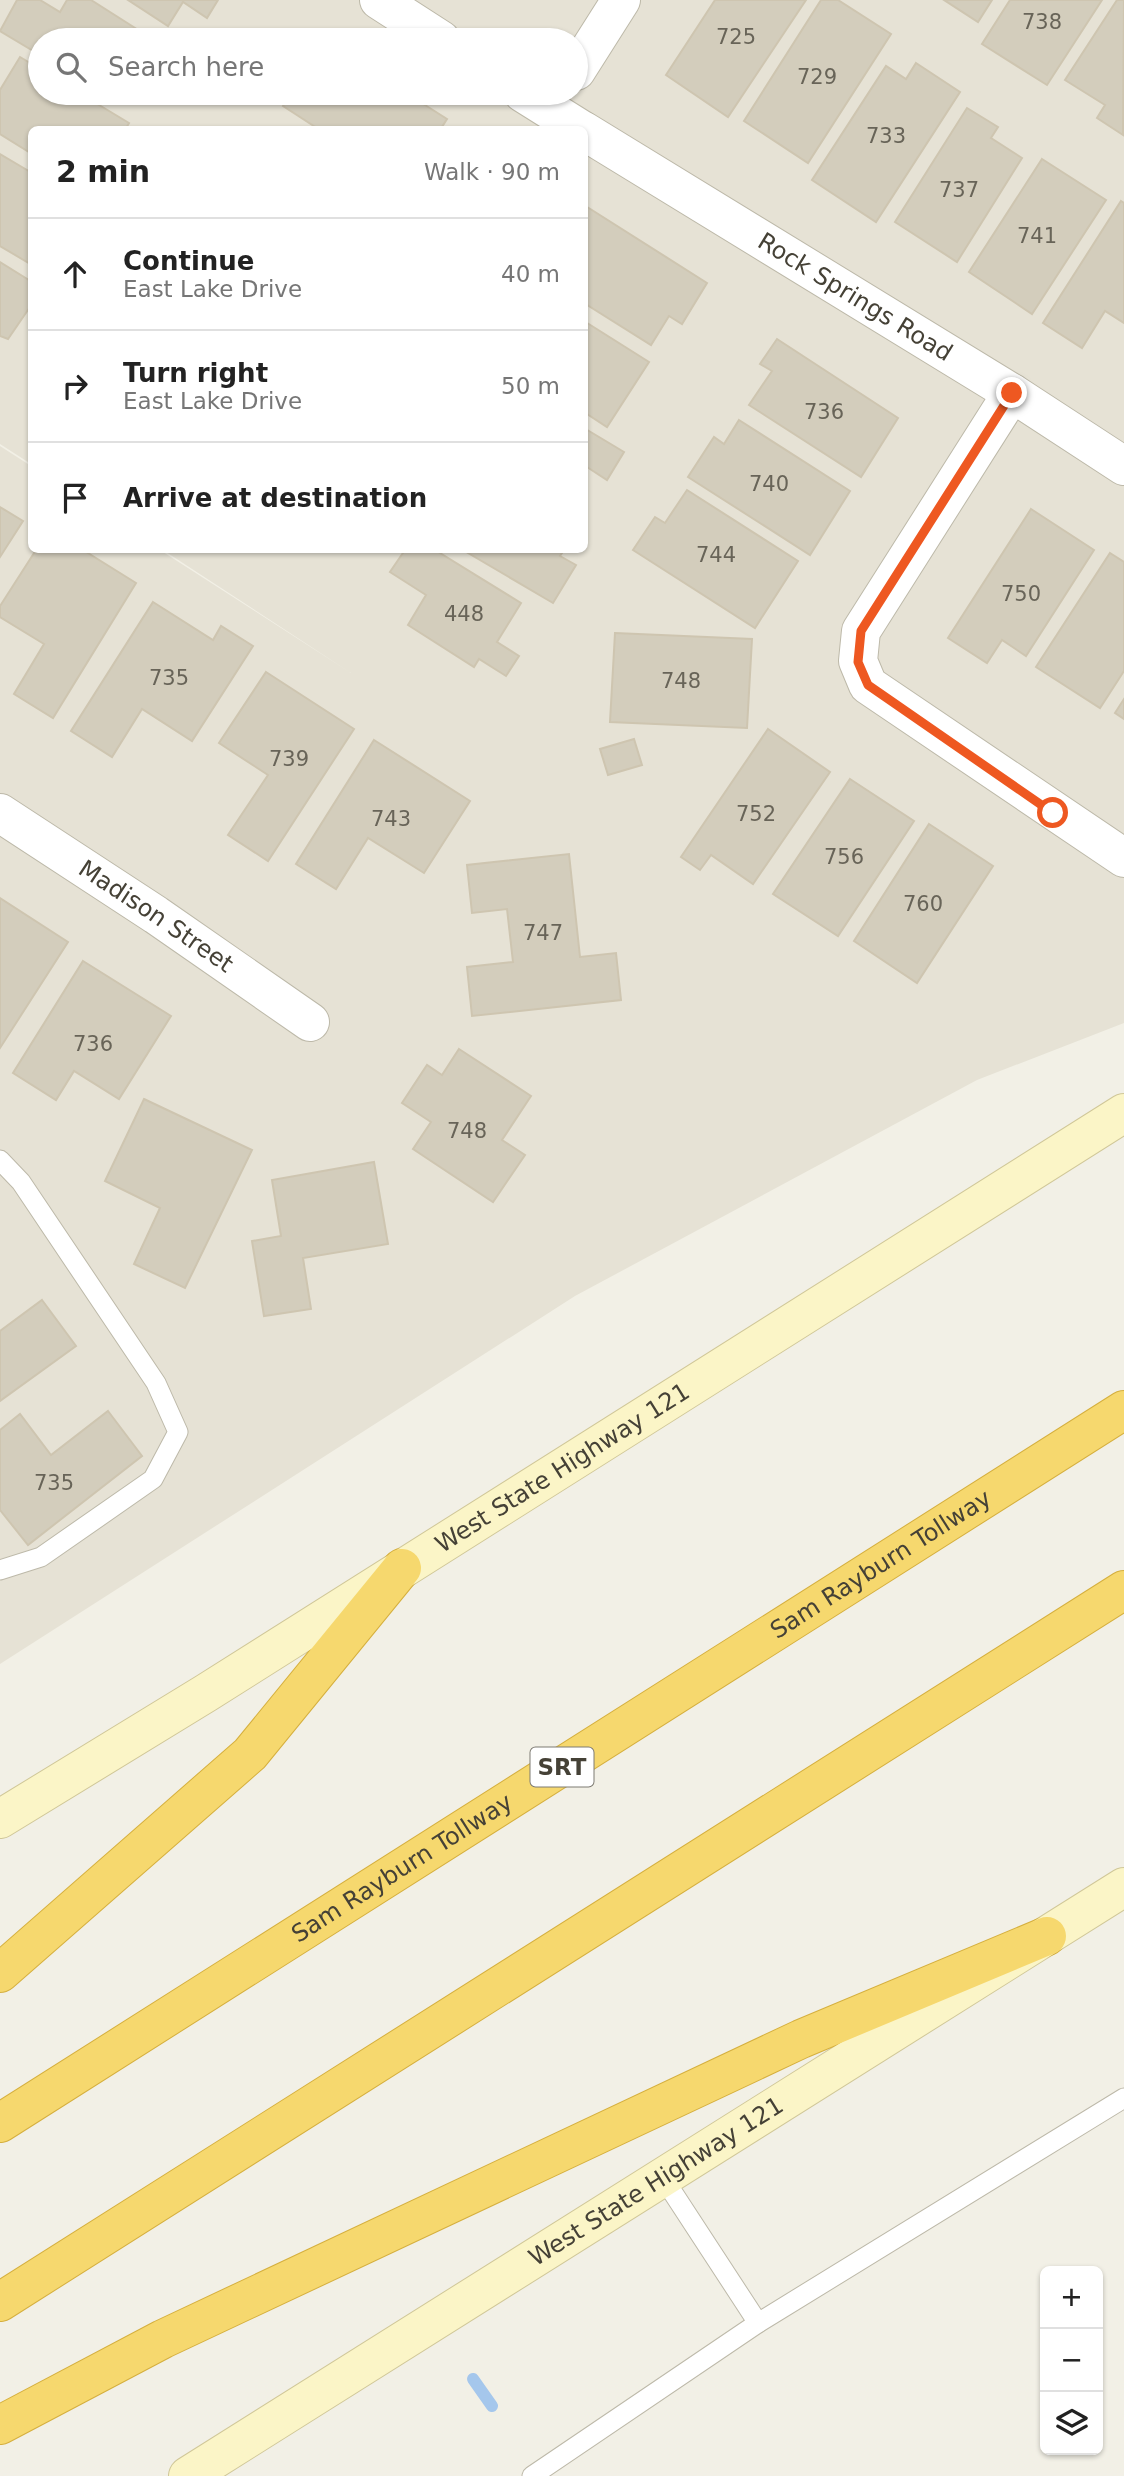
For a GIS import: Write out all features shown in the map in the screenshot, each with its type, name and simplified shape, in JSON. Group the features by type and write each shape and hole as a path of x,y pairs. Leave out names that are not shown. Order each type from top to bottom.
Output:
{"highway":[{"name":"Sam Rayburn Tollway","path":"0,2123 1124,1410"},
{"path":"0,1973 250,1754 402,1568"},
{"path":"0,2302 1124,1590"},
{"path":"0,2425 163,2339 570,2150 801,2039 1047,1936"}],"main road":[{"name":"West State Highway 121","path":"0,1819 1124,1113"},
{"name":"West State Highway 121","path":"188,2476 1124,1887"}],"street":[{"path":"379,0 422,28"},
{"path":"588,52 621,0"},
{"name":"Rock Springs Road","path":"557,114 577,126"},
{"name":"Rock Springs Road","path":"588,133 1012,393 1124,466"},
{"path":"1012,393 861,631 858,662 868,685 1124,858"},
{"name":"Madison Street","path":"0,813 156,915 310,1022"}],"lane":[{"path":"0,1160 21,1182 156,1383 178,1432 153,1479 41,1557 0,1570"},
{"path":"532,2476 758,2323 1124,2098"},
{"path":"662,2176 758,2323"}],"shaded area":[{"path":"0,0 1124,0 1124,1023 977,1080 575,1296 0,1664 0,446 28,464 28,553 165,553 351,673 168,553 588,553 588,126 28,126 28,462 0,444"}],"building":[{"path":"17,0 40,0 60,12 67,0 91,0 135,28 28,28 28,48 0,31"},
{"path":"128,0 218,0 207,18 183,2 168,26"},
{"path":"715,0 806,0 728,117 666,75"},
{"path":"821,0 838,0 891,34 808,163 744,121"},
{"path":"944,0 992,0 978,22"},
{"path":"1010,0 1102,0 1047,85 982,44"},
{"path":"1117,0 1124,0 1123,135 1097,118 1105,105 1065,80"},
{"path":"20,57 28,62 28,105 99,105 129,123 127,126 28,126 28,152 0,134 0,90"},
{"path":"916,63 960,92 876,222 812,180 886,66 906,79"},
{"path":"425,105 447,119 443,126 314,126 283,106"},
{"path":"967,108 998,127 991,138 1022,158 957,262 895,222"},
{"path":"0,154 28,171 28,263 0,246"},
{"path":"1042,159 1106,200 1032,314 969,272"},
{"path":"1121,201 1124,203 1124,323 1105,311 1082,348 1043,323"},
{"path":"588,208 707,283 682,324 669,316 651,345 588,306"},
{"path":"0,262 28,280 28,310 8,339 0,336"},
{"path":"588,324 649,362 607,427 588,415"},
{"path":"777,339 898,418 861,477 749,405 772,371 760,364"},
{"path":"739,420 850,491 810,555 688,477 714,437 724,444"},
{"path":"588,430 624,452 607,480 588,468"},
{"path":"687,490 798,561 755,628 633,550 655,517 665,523"},
{"path":"0,507 23,521 0,557"},
{"path":"1031,509 1094,550 1026,656 1002,640 987,663 948,638"},
{"path":"34,553 88,553 136,583 53,718 14,694 44,644 0,617 0,606"},
{"path":"403,553 440,553 521,603 497,642 519,656 506,676 479,659 474,667 408,625 426,595 390,572"},
{"path":"468,553 562,553 560,556 576,565 553,603"},
{"path":"1110,553 1124,562 1124,671 1100,708 1036,667"},
{"path":"153,602 213,640 221,626 253,646 192,741 142,709 112,757 71,731"},
{"path":"615,633 752,639 747,728 610,722"},
{"path":"266,672 354,729 268,861 228,835 268,775 219,743"},
{"path":"1124,699 1124,719 1115,713"},
{"path":"768,729 830,772 753,884 711,855 700,870 681,857"},
{"path":"634,739 642,765 608,775 600,749"},
{"path":"374,740 470,801 424,873 368,838 336,889 296,864"},
{"path":"850,779 914,821 838,936 773,894"},
{"path":"929,824 993,866 917,983 854,941"},
{"path":"569,854 580,957 616,953 621,1000 472,1016 467,967 513,962 507,909 472,913 467,865"},
{"path":"0,898 68,942 0,1048"},
{"path":"83,961 171,1016 119,1099 74,1071 56,1100 13,1073"},
{"path":"459,1049 531,1096 502,1140 525,1155 493,1202 413,1149 431,1122 402,1103 427,1065 442,1075"},
{"path":"144,1099 252,1150 185,1288 134,1264 160,1208 105,1181"},
{"path":"374,1162 388,1244 303,1258 311,1309 264,1316 252,1241 281,1236 272,1180"},
{"path":"42,1300 76,1346 0,1401 0,1331"},
{"path":"108,1411 142,1456 28,1545 0,1510 0,1430 20,1414 51,1455"}],"waterway":[{"path":"473,2379 492,2406"}],"route":[{"path":"1012,393 861,631 858,662 868,685 1053,813"}]}
